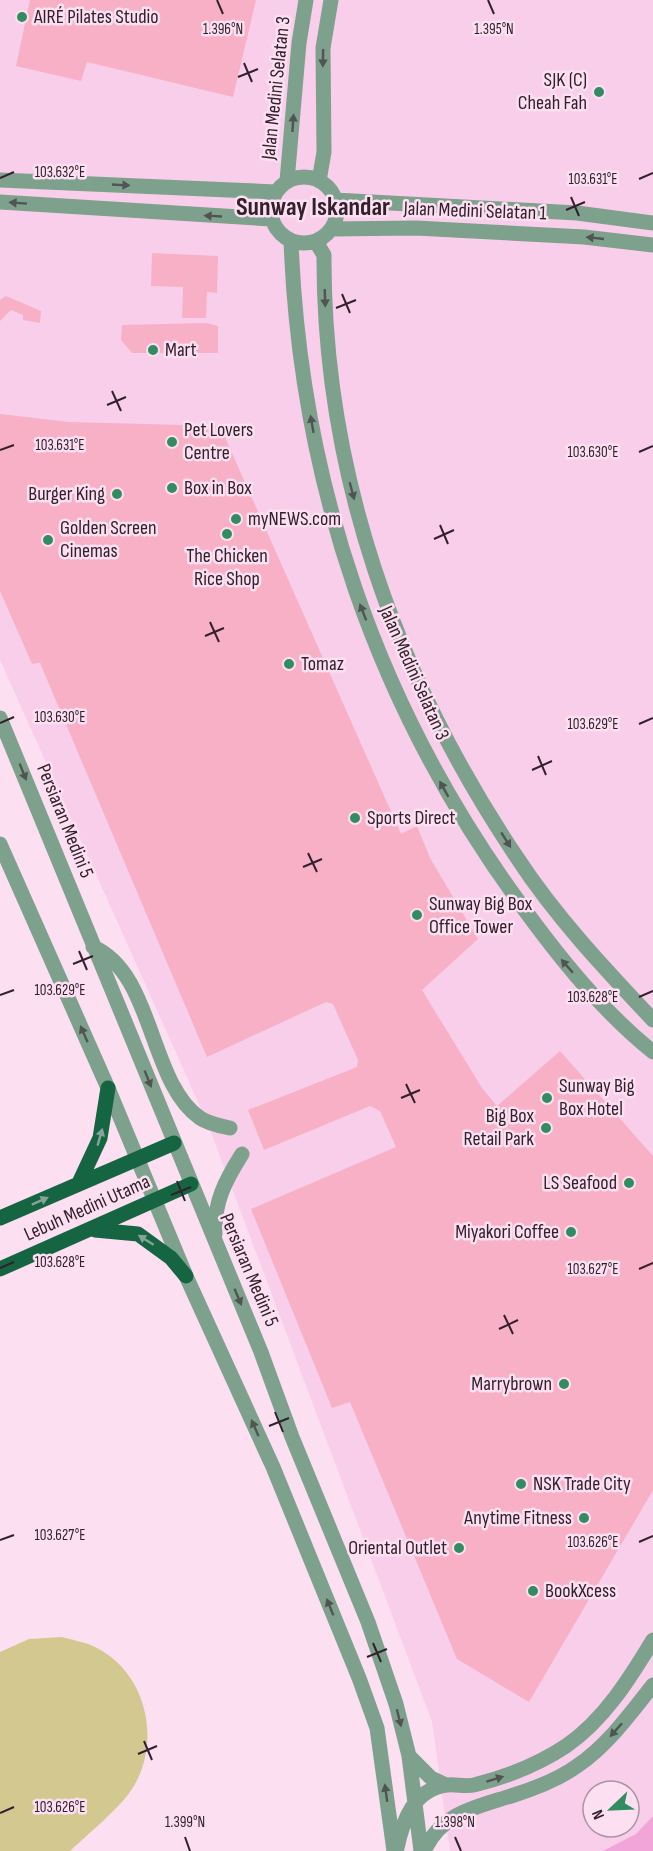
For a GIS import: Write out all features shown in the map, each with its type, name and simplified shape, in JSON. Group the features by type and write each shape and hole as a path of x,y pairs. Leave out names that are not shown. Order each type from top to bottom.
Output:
{"main road":[{"path":"79,1183 100,1138 108,1088"},
{"name":"Lebuh Medini Utama","path":"0,1218 174,1143"},
{"name":"Lebuh Medini Utama","path":"0,1269 94,1230 191,1184"},
{"path":"94,1230 138,1234 171,1258 186,1276"}],"street":[{"name":"Jalan Medini Selatan 3","path":"287,181 299,42 306,0"},
{"path":"319,181 324,152 322,48 331,0"},
{"path":"300,177 319,181 329,189 335,200 337,215 332,229 316,242 304,244 291,241 279,233 271,219 271,205 276,192 287,181 300,177"},
{"path":"0,180 276,192"},
{"name":"Jalan Medini Selatan 1","path":"335,200 565,212 653,223"},
{"path":"0,202 271,219"},
{"name":"Jalan Medini Selatan 1","path":"332,229 416,228 584,237 653,245"},
{"name":"Jalan Medini Selatan 3","path":"291,241 299,355 319,462 346,566 390,682 445,791 496,872 570,970 653,1052"},
{"name":"Jalan Medini Selatan 3","path":"316,242 324,255 327,352 342,456 369,556 413,670 468,778 516,857 589,952 653,1020"},
{"name":"Persiaran Medini 5","path":"0,718 368,1622 396,1704 409,1756 422,1851"},
{"path":"0,844 108,1088 186,1276 273,1467 359,1678 377,1728 395,1851"},
{"path":"93,947 108,954 132,988 183,1102 207,1122 230,1128"},
{"path":"215,1243 214,1212 218,1197 242,1154"},
{"path":"395,1851 415,1801 426,1791 446,1785 471,1786 507,1775 541,1761 568,1745 593,1723 631,1676 653,1640"},
{"path":"422,1851 439,1827 456,1814 533,1788 578,1766 614,1733 653,1685"},
{"path":"409,1756 431,1778 446,1785"}],"shaded area":[{"path":"0,0 653,0 653,1851 450,1851 432,1722 207,1122 0,660"},
{"path":"62,1637 93,1646 111,1657 126,1672 137,1689 144,1708 147,1729 146,1750 141,1770 132,1789 119,1805 70,1851 0,1851 0,1652 29,1639"},
{"path":"653,1816 653,1851 603,1851 626,1839 641,1839 641,1829"}],"building":[{"path":"30,0 256,0 233,97 87,62 81,81 16,66"},
{"path":"152,253 218,256 217,293 207,292 206,318 182,318 183,287 151,286"},
{"path":"6,296 41,311 40,323 23,320 23,315 11,310 0,321 0,300"},
{"path":"206,323 218,326 218,353 132,353 121,340 122,325"},
{"path":"0,414 69,422 220,426 401,834 417,826 430,858 478,939 422,990 482,1088 497,1106 560,1051 653,1156 653,1490 529,1702 457,1659 350,1402 332,1408 251,1209 396,1147 380,1111 370,1106 264,1150 248,1110 357,1067 358,1060 333,1004 326,1002 207,1057 40,663 43,662 32,664 0,591"}],"place":[{"name":"AIRÉ Pilates Studio","path":"22,17"},
{"name":"SJK (C) Cheah Fah","path":"599,92"},
{"name":"Mart","path":"153,350"},
{"name":"Pet Lovers Centre","path":"172,442"},
{"name":"Box in Box","path":"172,488"},
{"name":"Burger King","path":"117,494"},
{"name":"myNEWS.com","path":"236,519"},
{"name":"The Chicken Rice Shop","path":"227,534"},
{"name":"Golden Screen Cinemas","path":"48,540"},
{"name":"Tomaz","path":"289,664"},
{"name":"Sports Direct","path":"355,818"},
{"name":"Sunway Big Box Office Tower","path":"417,915"},
{"name":"Sunway Big Box Hotel","path":"547,1098"},
{"name":"Big Box Retail Park","path":"546,1128"},
{"name":"LS Seafood","path":"629,1183"},
{"name":"Miyakori Coffee","path":"571,1232"},
{"name":"Marrybrown","path":"564,1384"},
{"name":"NSK Trade City","path":"521,1484"},
{"name":"Anytime Fitness","path":"584,1518"},
{"name":"Oriental Outlet","path":"459,1548"},
{"name":"BookXcess","path":"533,1591"}],"district":[{"name":"Sunway Iskandar","path":"313,207"}]}
